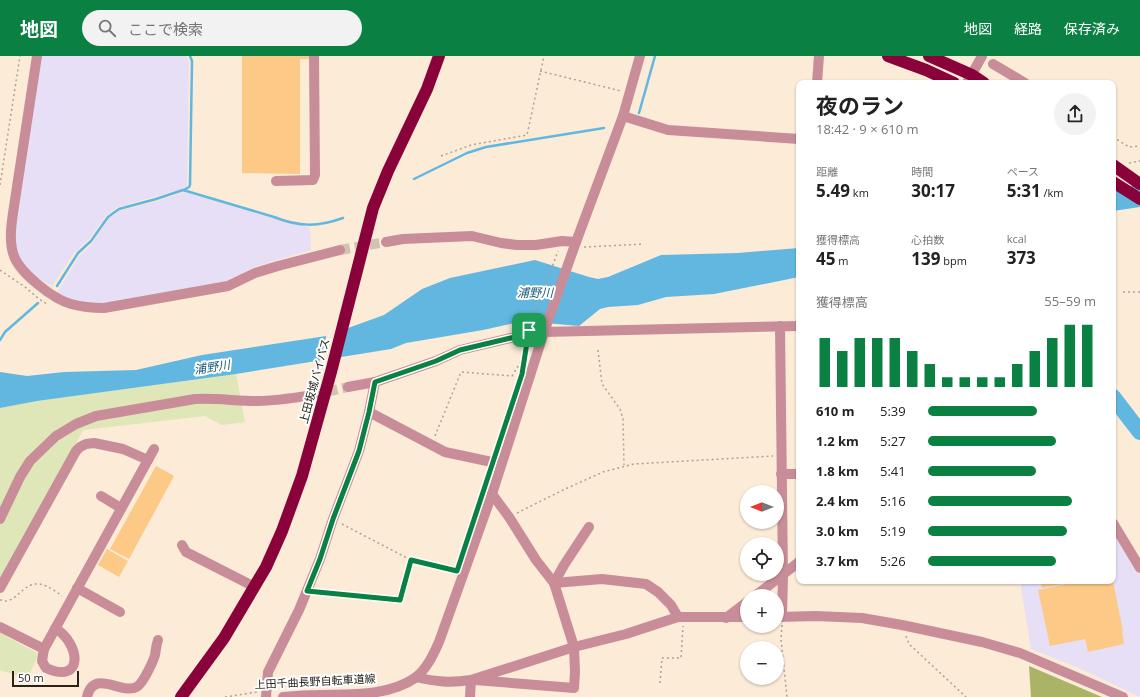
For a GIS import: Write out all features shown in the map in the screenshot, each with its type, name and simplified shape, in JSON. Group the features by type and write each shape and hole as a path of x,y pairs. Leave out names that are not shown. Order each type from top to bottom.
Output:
{"highway":[{"name":"上田坂城バイパス","path":"181,697 224,638 266,567 282,531 302,476 379,190 427,89 439,56"},
{"path":"888,56 926,70 948,80"},
{"path":"928,56 969,79"},
{"path":"1116,167 1140,184"},
{"path":"1116,184 1140,199"}],"street":[{"path":"37,56 13,213 11,229 12,249 14,257 26,274 56,297 70,304 92,308 104,308 220,288 255,273 340,250"},
{"path":"276,181 313,180 315,175 314,56"},
{"path":"283,697 370,692 404,684 416,677 430,661 439,642 492,494 545,329 623,116 640,56"},
{"path":"817,80 819,56"},
{"path":"969,79 982,56"},
{"path":"993,64 1020,80"},
{"path":"623,116 668,130 796,139"},
{"path":"386,242 472,236 517,245 536,245 562,241 574,248"},
{"path":"780,326 783,537"},
{"path":"348,387 375,382 436,361 460,350 515,337 522,330 529,328 796,326"},
{"path":"266,694 268,672 307,591 359,451 375,382"},
{"path":"0,519 20,477 30,461 56,436 76,424 96,416 195,399 211,398 257,401 285,400 313,395"},
{"path":"369,412 445,452 501,464"},
{"path":"0,588 76,451 80,447 86,444 94,443 123,449 148,460"},
{"path":"55,628 69,641 75,658 73,667 67,671 57,672 46,668 42,661 44,648 70,600 154,449"},
{"path":"781,474 796,474"},
{"path":"471,680 574,688 574,647 554,583 536,560 509,517 492,494"},
{"path":"101,496 121,508"},
{"path":"554,583 589,526"},
{"path":"1116,528 1140,568"},
{"path":"182,545 186,552 255,587"},
{"path":"784,575 796,565"},
{"path":"554,583 602,579 646,584 658,592 681,617"},
{"path":"765,589 776,581"},
{"path":"77,588 120,612"},
{"path":"726,618 740,607"},
{"path":"784,617 816,616 862,618 982,642 1020,653 1123,697"},
{"path":"416,677 433,682 456,682 471,680 574,647 626,634 681,617 740,617"},
{"path":"0,627 44,648"},
{"path":"87,697 91,687 98,683 132,688 140,684 154,656 158,640"},
{"path":"470,697 471,680"}],"path":[{"path":"0,185 20,56"},
{"path":"441,156 471,145 527,135 544,56"},
{"path":"540,71 630,94"},
{"path":"1116,139 1129,147 1140,146"},
{"path":"574,248 644,244"},
{"path":"523,366 529,328 558,254"},
{"path":"1123,292 1140,292"},
{"path":"598,350 602,384 620,409 623,418 624,466"},
{"path":"431,445 461,372 512,376 520,363"},
{"path":"509,517 541,500 597,475 624,466 634,464 781,456"},
{"path":"333,519 411,560 457,570"},
{"path":"307,591 400,600 411,560"},
{"path":"0,600 7,601 29,586 39,584 45,585 70,600"},
{"path":"660,683 662,658 681,658 681,617"},
{"path":"902,625 910,644 966,697"},
{"path":"781,633 787,697"},
{"name":"上田千曲長野自転車道線","path":"225,697 266,694"}],"shaded area":[{"path":"40,56 186,56 189,63 187,187 118,207 112,211 106,216 89,239 74,253 52,286 28,273 22,265 14,241"},
{"path":"184,192 286,223 310,227 311,250 254,267 226,282 104,304 70,300 57,293 79,256 91,245 109,218 119,211"},
{"path":"1116,538 1140,575 1140,697 1079,668 1031,649 1020,584 1116,584"}],"green space":[{"path":"236,374 245,422 222,425 205,416 83,430 0,584 0,408 37,401"},
{"path":"0,633 39,654 27,679 0,670"},
{"path":"1029,666 1102,697 1031,697"}],"water":[{"path":"1140,185 1140,207 1116,211 1116,188"},
{"name":"浦野川","path":"796,248 796,278 714,294 666,297 638,305 608,307 600,309 579,326 523,321 483,330 406,343 391,349 236,374 37,401 0,408 0,372 27,376 64,372 136,370 202,355 326,336 384,315 422,289 450,278 535,260 598,279 608,277 661,255 738,253"}],"pier":[{"path":"349,325 340,359 320,362 327,333"}],"building":[{"path":"242,56 309,56 309,59 300,59 300,174 242,173"},
{"path":"156,466 174,476 129,559 110,549"},
{"path":"107,549 128,561 119,577 98,565"},
{"path":"1041,584 1062,584 1042,588"},
{"path":"1067,584 1114,584 1123,631 1124,644 1088,652 1085,639 1050,646 1038,590"}],"waterway":[{"path":"184,190 190,185 192,61 190,56"},
{"path":"639,113 655,56"},
{"path":"414,179 467,153 486,147 604,128"},
{"path":"57,286 78,253 91,241 108,217 119,209 183,190 292,223 308,225 325,223 343,218"},
{"path":"0,340 5,332 38,303"},
{"name":"浦野川","path":"1116,401 1140,432"}],"tunnel":[{"path":"340,250 386,242"},
{"path":"313,395 348,387"}],"route":[{"path":"522,330 529,330 522,374 457,571 411,560 400,600 307,591 359,451 375,382 436,361 460,350 515,337 522,330"}]}
